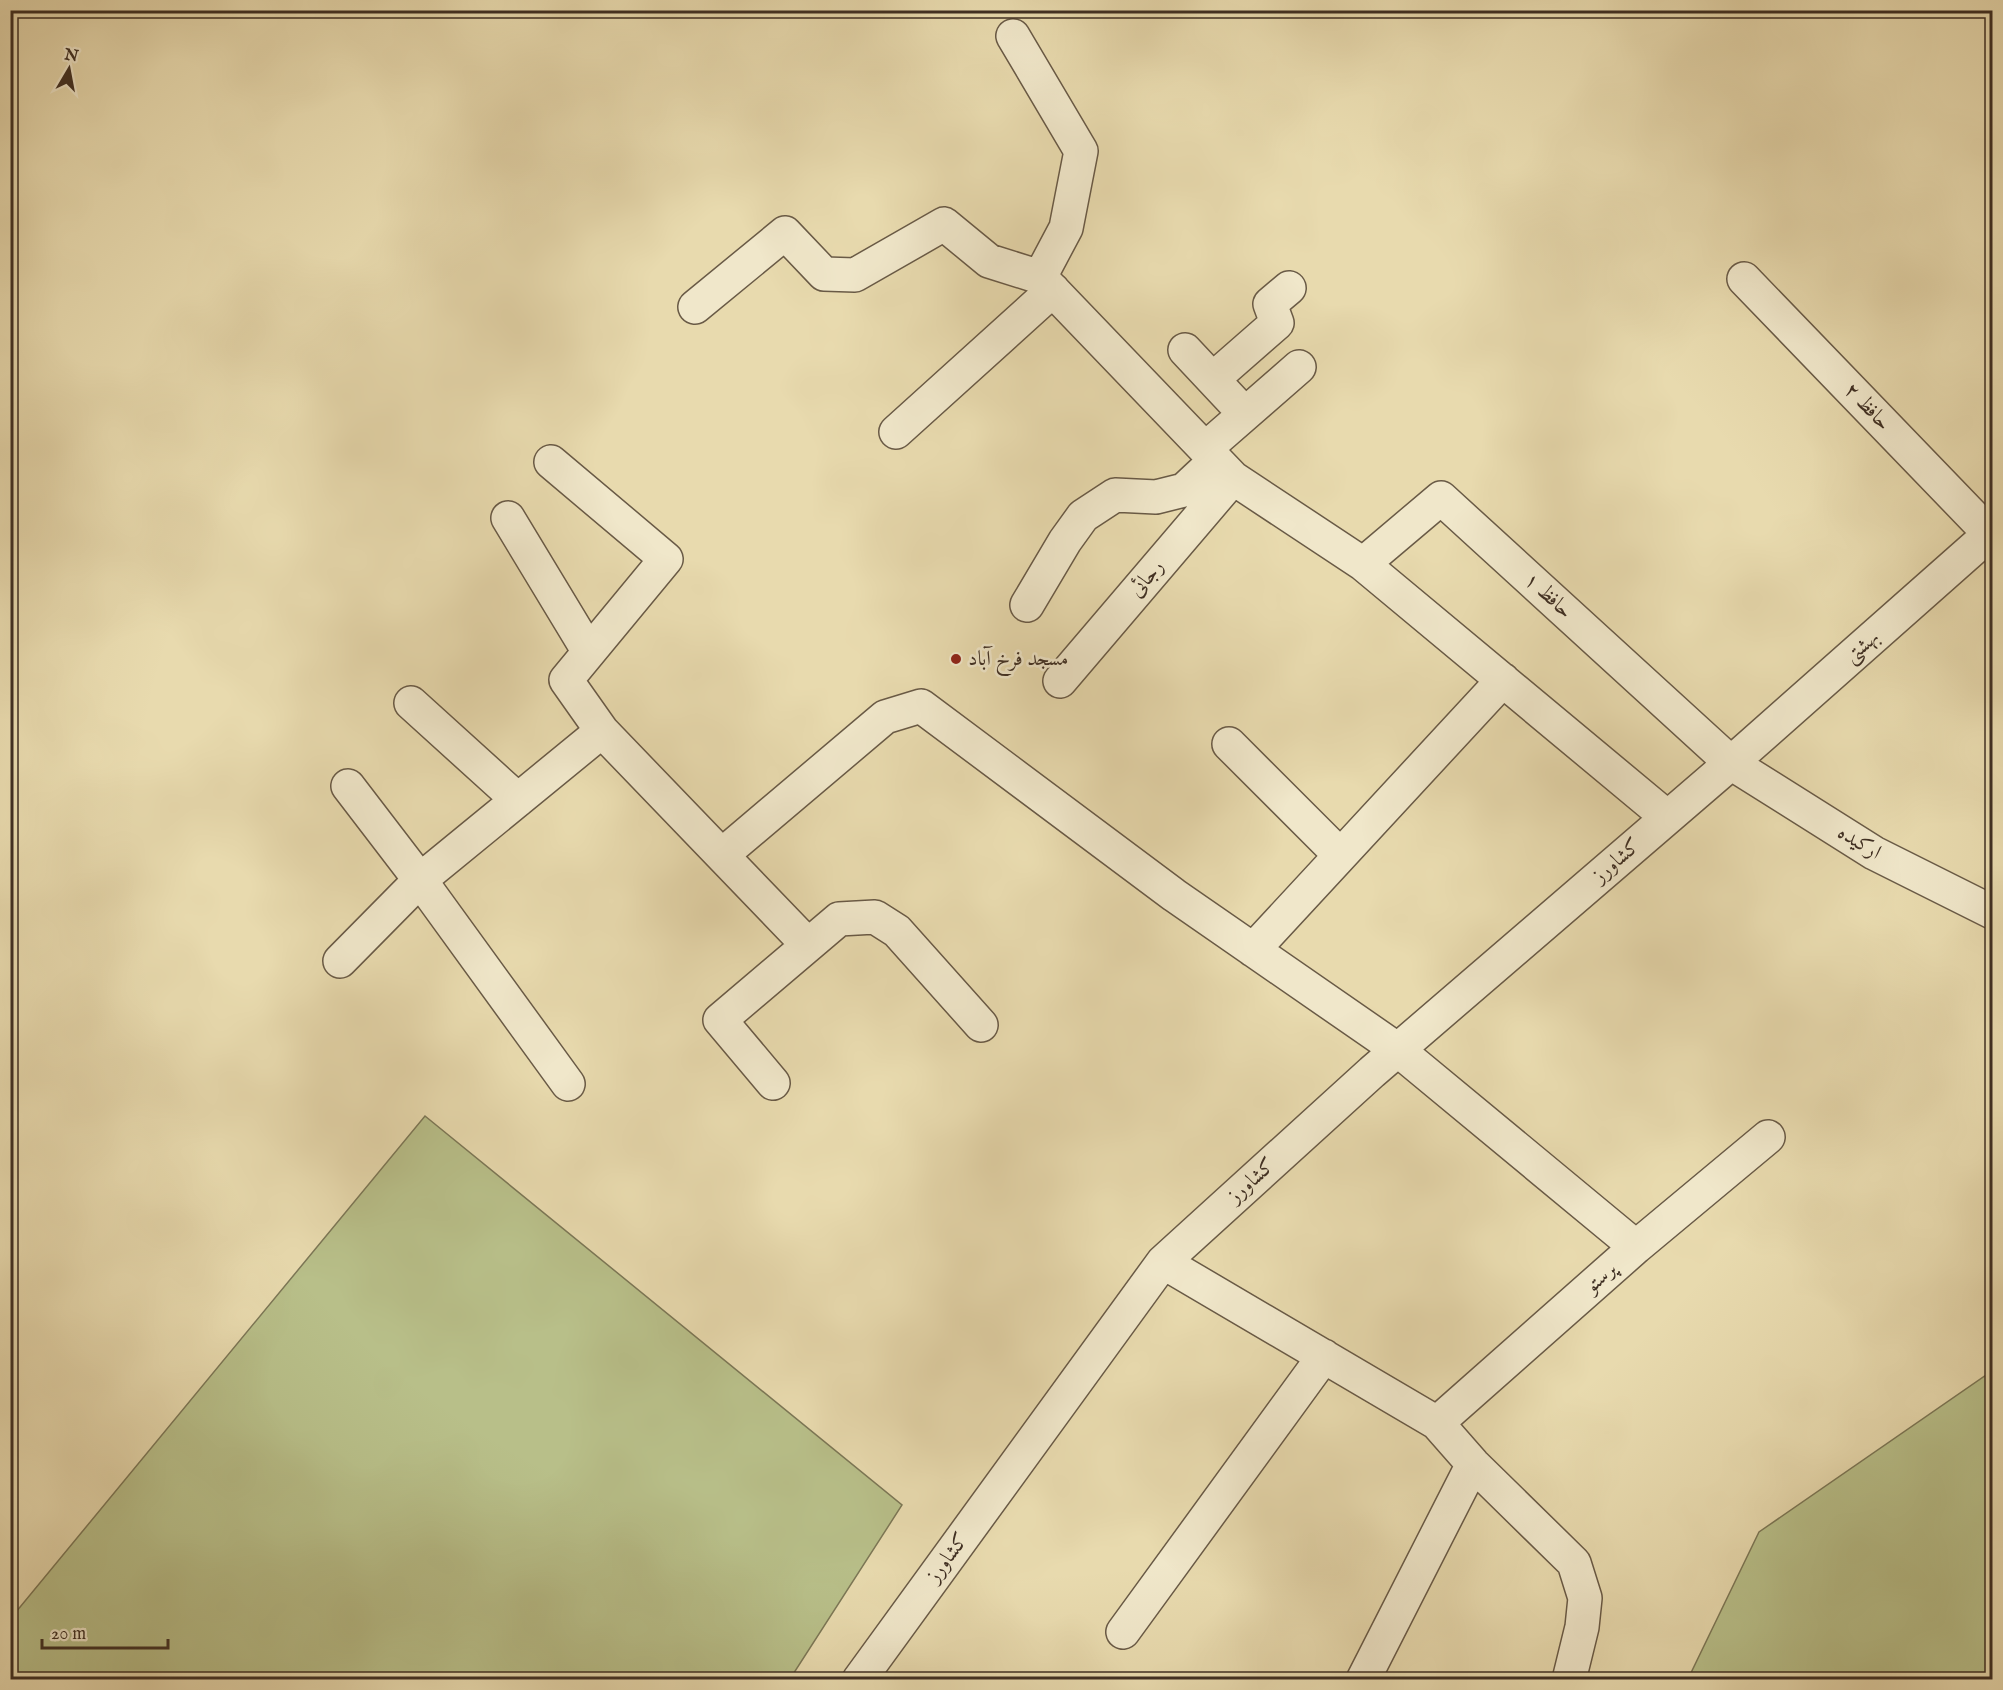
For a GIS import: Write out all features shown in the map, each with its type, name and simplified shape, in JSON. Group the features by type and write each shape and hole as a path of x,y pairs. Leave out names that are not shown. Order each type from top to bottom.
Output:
{"street":[{"path":"896,432 1047,284 1066,228 1081,151 1013,36"},
{"path":"694,307 785,233 824,274 855,275 944,224 989,261 1047,284 1218,462 1364,564 1667,817"},
{"name":"حافظ ۲","path":"1744,279 1991,533"},
{"path":"1213,379 1277,323 1270,304 1289,288"},
{"path":"1185,350 1245,414"},
{"path":"1027,605 1065,541 1083,516 1115,495 1156,497 1184,490 1218,462 1245,414 1299,367"},
{"path":"551,462 666,559 566,680 603,731 808,945"},
{"name":"رجائی","path":"1060,681 1218,462"},
{"name":"حافظ ۱","path":"1364,564 1441,498 1731,763"},
{"path":"508,518 589,652"},
{"name":"بهشتی","path":"1731,763 1991,533"},
{"path":"1253,950 1503,680"},
{"path":"411,703 518,800"},
{"path":"722,855 885,717 921,706 1174,895 1398,1050 1636,1247"},
{"path":"340,961 420,880 603,731"},
{"path":"1228,744 1340,855"},
{"name":"کشاورز","path":"859,1680 1163,1262 1398,1050 1731,763"},
{"name":"ارکیده","path":"1731,763 1874,853 1992,912"},
{"path":"348,786 420,880 568,1084"},
{"path":"773,1083 720,1020 839,919 875,917 897,931 981,1025"},
{"name":"پرستو","path":"1437,1423 1636,1247 1768,1137"},
{"path":"1163,1262 1437,1423 1473,1464 1574,1563 1585,1598 1582,1627 1569,1680"},
{"path":"1123,1632 1324,1356"},
{"path":"1363,1680 1473,1464"}],"green space":[{"path":"425,1116 902,1505 790,1679 11,1679 11,1618"},
{"path":"1992,1371 1992,1679 1688,1679 1759,1532"}],"place":[{"name":"مسجد فرخ آباد","path":"956,659"}]}
